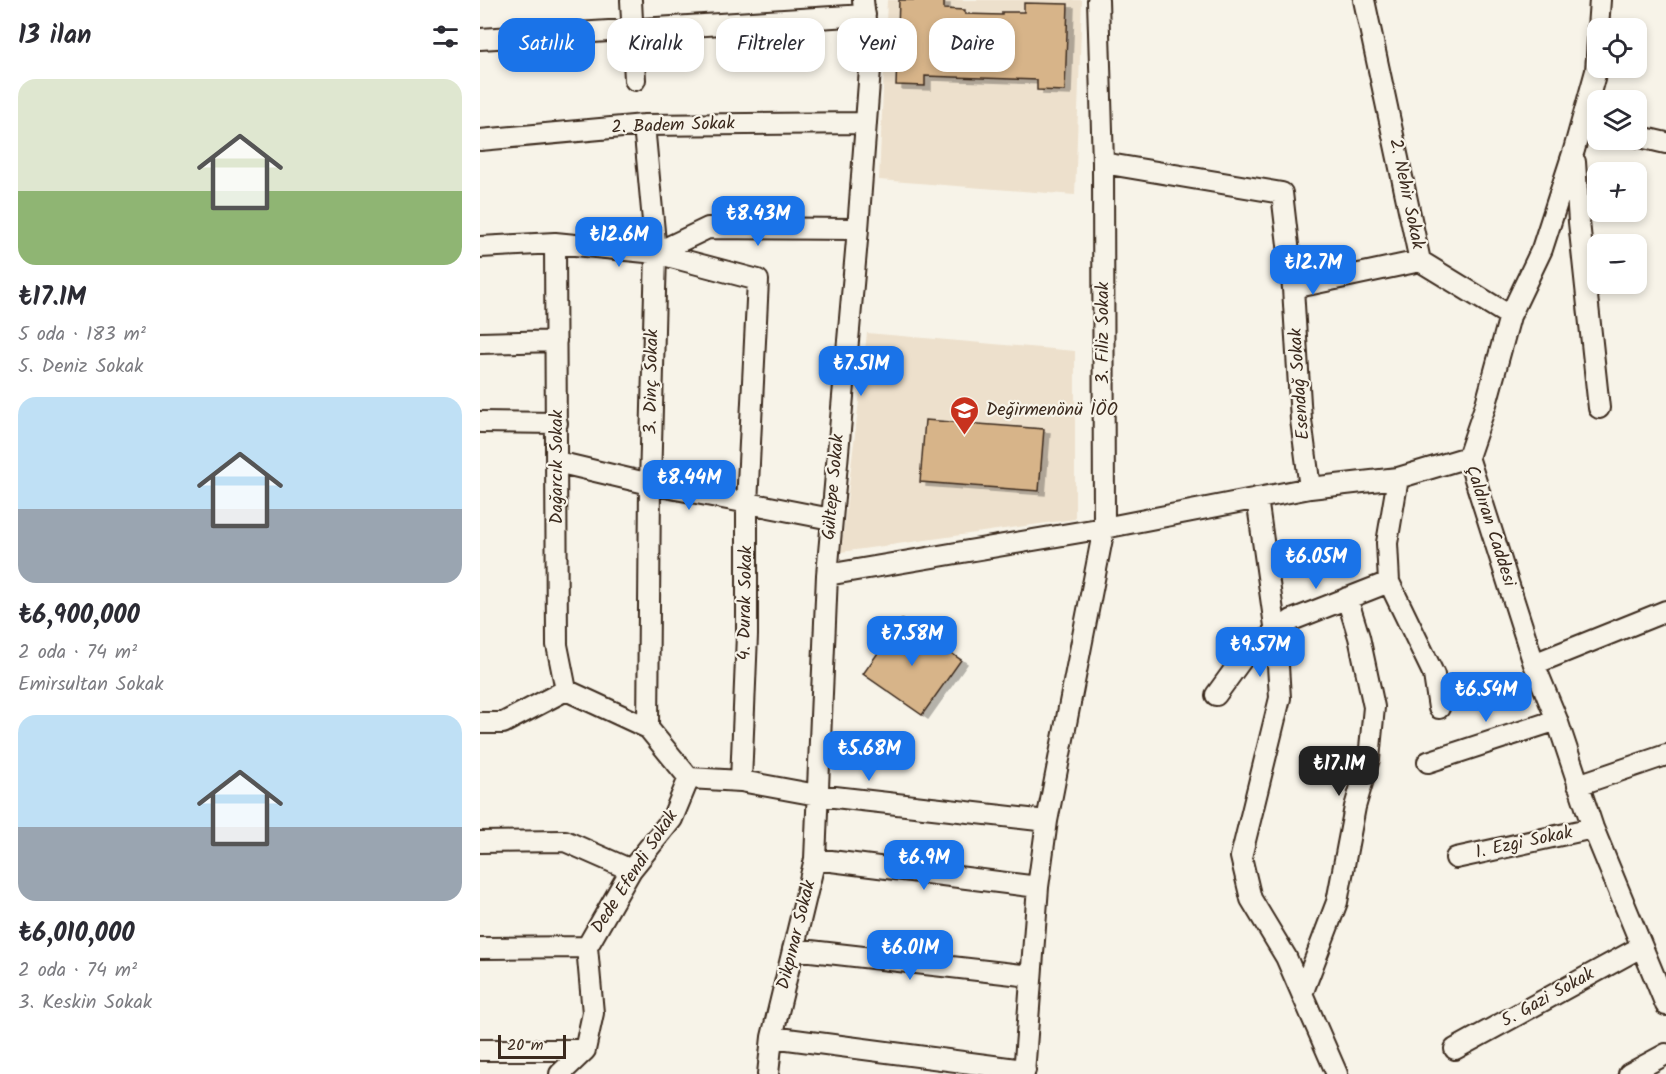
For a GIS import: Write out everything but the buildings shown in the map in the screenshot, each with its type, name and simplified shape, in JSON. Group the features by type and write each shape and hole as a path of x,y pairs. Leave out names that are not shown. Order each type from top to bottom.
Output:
{"street":[{"path":"631,0 632,18"},
{"name":"3. Filiz Sokak","path":"1025,1072 1038,887 1047,821 1104,528 1103,163 1098,0"},
{"name":"2. Nehir Sokak","path":"1293,288 1420,261 1364,0"},
{"path":"1599,18 1600,0"},
{"path":"704,22 864,7"},
{"name":"Gültepe Sokak","path":"818,795 826,575 858,229 870,69 864,7"},
{"path":"480,39 607,31"},
{"path":"635,72 635,80"},
{"name":"2. Badem Sokak","path":"480,140 644,125 866,123"},
{"name":"3. Dinç Sokak","path":"644,125 656,253 650,484 648,728"},
{"name":"Çaldıran Caddesi","path":"1587,129 1574,150 1542,249 1510,316 1486,404 1468,458 1534,664 1557,720 1593,828 1666,1005"},
{"path":"1647,139 1666,143"},
{"path":"1574,150 1579,222 1599,408"},
{"name":"Esendağ Sokak","path":"1103,163 1281,193 1293,288 1301,420 1310,488"},
{"path":"480,247 555,243 656,253 708,228 858,229"},
{"name":"Dağarcık Sokak","path":"555,243 557,645 566,690"},
{"name":"4. Durak Sokak","path":"656,253 759,280 747,504 747,635 741,781"},
{"path":"1420,261 1510,316"},
{"path":"480,343 556,341"},
{"path":"480,422 556,423"},
{"path":"826,575 1104,528 1310,488 1398,478 1468,458"},
{"path":"557,462 650,484 831,519"},
{"path":"1398,478 1387,543 1389,582 1434,675 1439,708"},
{"path":"1257,498 1276,633 1280,698 1241,857 1251,899 1286,957 1337,1074"},
{"path":"1216,695 1248,651 1292,620 1389,582"},
{"path":"1302,994 1337,902 1355,807 1370,759 1374,707 1359,637 1347,598"},
{"path":"1534,664 1666,610"},
{"path":"480,723 503,723 566,690 648,728 689,778 741,781 818,795 1047,821"},
{"path":"1428,762 1557,720"},
{"path":"1578,785 1666,755"},
{"name":"Dede Efendi Sokak","path":"585,1050 593,1013 587,946 631,870 672,819 689,778"},
{"name":"Dikpınar Sokak","path":"768,1074 772,1037 815,858 818,795"},
{"name":"1. Ezgi Sokak","path":"1456,858 1593,828"},
{"path":"480,842 566,841 631,870"},
{"path":"815,858 1038,887"},
{"path":"480,948 587,946"},
{"name":"5. Gazi Sokak","path":"1455,1049 1641,947"},
{"path":"793,949 1031,976"},
{"path":"772,1037 1025,1072"},
{"path":"480,1050 585,1050"},
{"path":"560,1074 585,1050"},
{"path":"1629,1074 1666,1054"}],"shaded area":[{"path":"887,0 1082,0 1075,195 879,180 884,72 917,72 917,18 886,18"},
{"name":"Değirmenönü İÖO","path":"867,333 1075,351 1075,519 841,552"}],"place":[{"name":"Değirmenönü İÖO","path":"965,436"}]}
